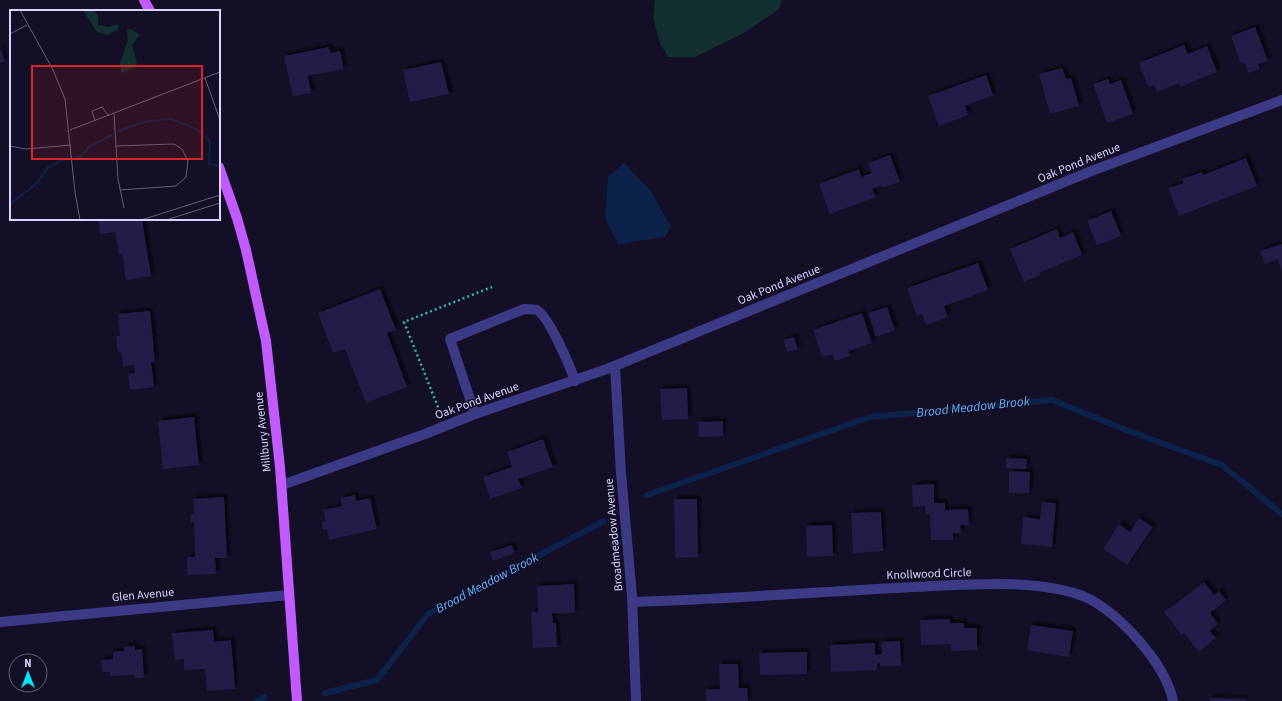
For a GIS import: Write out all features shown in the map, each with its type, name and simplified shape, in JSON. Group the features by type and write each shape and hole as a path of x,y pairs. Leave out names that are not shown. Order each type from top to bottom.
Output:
{"main road":[{"path":"144,0 149,10"},
{"name":"Millbury Avenue","path":"220,170 237,218 246,250 266,341 282,485 297,701"}],"street":[{"name":"Oak Pond Avenue","path":"282,485 425,434 475,414 616,366 1086,173 1282,100"},
{"path":"475,414 450,339 524,309 535,310 543,315 568,359 575,381"},
{"name":"Broadmeadow Avenue","path":"616,366 622,473 633,602 636,701"},
{"name":"Knollwood Circle","path":"633,602 966,585 1013,585 1067,591 1084,597 1108,610 1127,627 1146,649 1161,672 1172,693 1173,701"},
{"name":"Glen Avenue","path":"0,622 289,595"}],"green space":[{"path":"655,0 782,0 779,9 744,33 695,57 668,57 660,43 653,18"}],"water":[{"path":"624,163 651,191 671,227 665,237 618,244 605,218 608,177"}],"building":[{"path":"1255,27 1268,61 1258,64 1260,69 1248,73 1245,63 1241,64 1231,36"},
{"path":"1184,45 1188,54 1207,46 1217,72 1180,87 1179,83 1157,92 1154,85 1148,87 1139,63"},
{"path":"329,47 331,53 340,51 344,69 308,76 311,93 293,96 284,56"},
{"path":"0,48 5,61 0,63"},
{"path":"441,62 449,94 410,102 403,70"},
{"path":"1062,68 1066,79 1071,78 1079,106 1050,114 1039,74"},
{"path":"986,75 993,95 965,106 968,115 939,126 928,96"},
{"path":"1108,79 1110,84 1121,80 1133,114 1107,123 1093,84"},
{"path":"890,155 900,182 882,188 881,186 872,189 876,197 830,214 819,184 859,169 861,177 872,173 868,163"},
{"path":"1246,158 1257,186 1179,216 1168,188 1184,183 1182,179 1202,172 1203,175"},
{"path":"1111,211 1121,236 1097,245 1087,221"},
{"path":"98,220 142,220 151,276 126,280 122,254 119,255 115,232 100,234"},
{"path":"1057,229 1060,238 1073,232 1082,255 1039,273 1040,275 1024,282 1010,249"},
{"path":"1282,244 1282,272 1278,259 1265,264 1260,251"},
{"path":"978,263 988,290 944,306 948,317 926,325 922,314 917,316 907,288"},
{"path":"380,289 396,330 387,333 407,387 366,403 345,349 333,353 318,313"},
{"path":"887,307 895,330 876,337 868,313"},
{"path":"150,311 155,362 151,362 154,387 130,390 128,374 135,373 134,365 123,366 121,352 118,352 116,336 120,336 118,314"},
{"path":"862,313 872,343 849,351 850,356 835,361 832,354 822,357 813,330"},
{"path":"794,337 798,349 787,352 783,340"},
{"path":"687,388 688,419 662,420 660,389"},
{"path":"194,417 199,465 163,469 158,421"},
{"path":"723,421 723,436 699,437 698,422"},
{"path":"543,439 553,467 518,479 522,488 490,499 483,477 512,467 507,452"},
{"path":"1006,458 1027,459 1026,469 1006,468"},
{"path":"1009,471 1030,472 1029,493 1009,493"},
{"path":"934,484 934,503 945,503 945,510 968,509 969,525 960,525 961,533 953,533 953,540 931,540 930,514 926,514 925,506 913,507 912,485"},
{"path":"355,495 356,501 370,498 377,529 329,540 327,529 323,530 322,522 326,521 323,510 342,506 340,498"},
{"path":"224,497 227,558 215,558 216,574 187,575 187,557 195,557 194,522 191,522 191,514 194,514 193,499"},
{"path":"674,499 697,499 698,557 675,558"},
{"path":"1042,502 1056,503 1052,547 1021,544 1023,517 1040,519"},
{"path":"881,512 883,551 853,553 851,513"},
{"path":"1139,518 1153,527 1127,565 1103,549 1119,524 1130,532"},
{"path":"832,525 833,556 807,557 806,526"},
{"path":"512,545 514,553 493,561 490,552"},
{"path":"1204,582 1214,595 1219,591 1226,600 1210,613 1218,624 1210,631 1216,638 1199,652 1184,633 1182,635 1164,612"},
{"path":"574,584 575,613 552,613 553,623 556,623 557,647 533,648 531,612 538,612 537,586"},
{"path":"950,619 950,623 964,623 964,628 977,628 977,650 951,651 951,644 921,645 920,620"},
{"path":"1031,625 1073,631 1069,657 1027,650"},
{"path":"213,630 214,642 231,640 235,689 207,691 205,669 184,670 184,659 175,660 172,633"},
{"path":"900,641 901,666 880,666 880,663 877,664 877,670 831,672 830,645 875,643 875,655 882,654 881,642"},
{"path":"135,646 135,650 142,649 144,678 135,678 135,675 110,676 110,672 102,672 101,660 113,659 113,652 124,651 124,647"},
{"path":"807,652 807,674 760,675 759,653"},
{"path":"719,664 738,664 739,688 747,688 748,701 706,701 705,690 720,689"},
{"path":"1210,698 1246,699 1246,701 1210,701"}],"waterway":[{"name":"Broad Meadow Brook","path":"647,495 870,417 1052,400 1131,432 1222,465 1282,514"},
{"name":"Broad Meadow Brook","path":"325,693 377,680 428,614 604,521"},
{"name":"Broad Meadow Brook","path":"256,701 265,697"}]}
